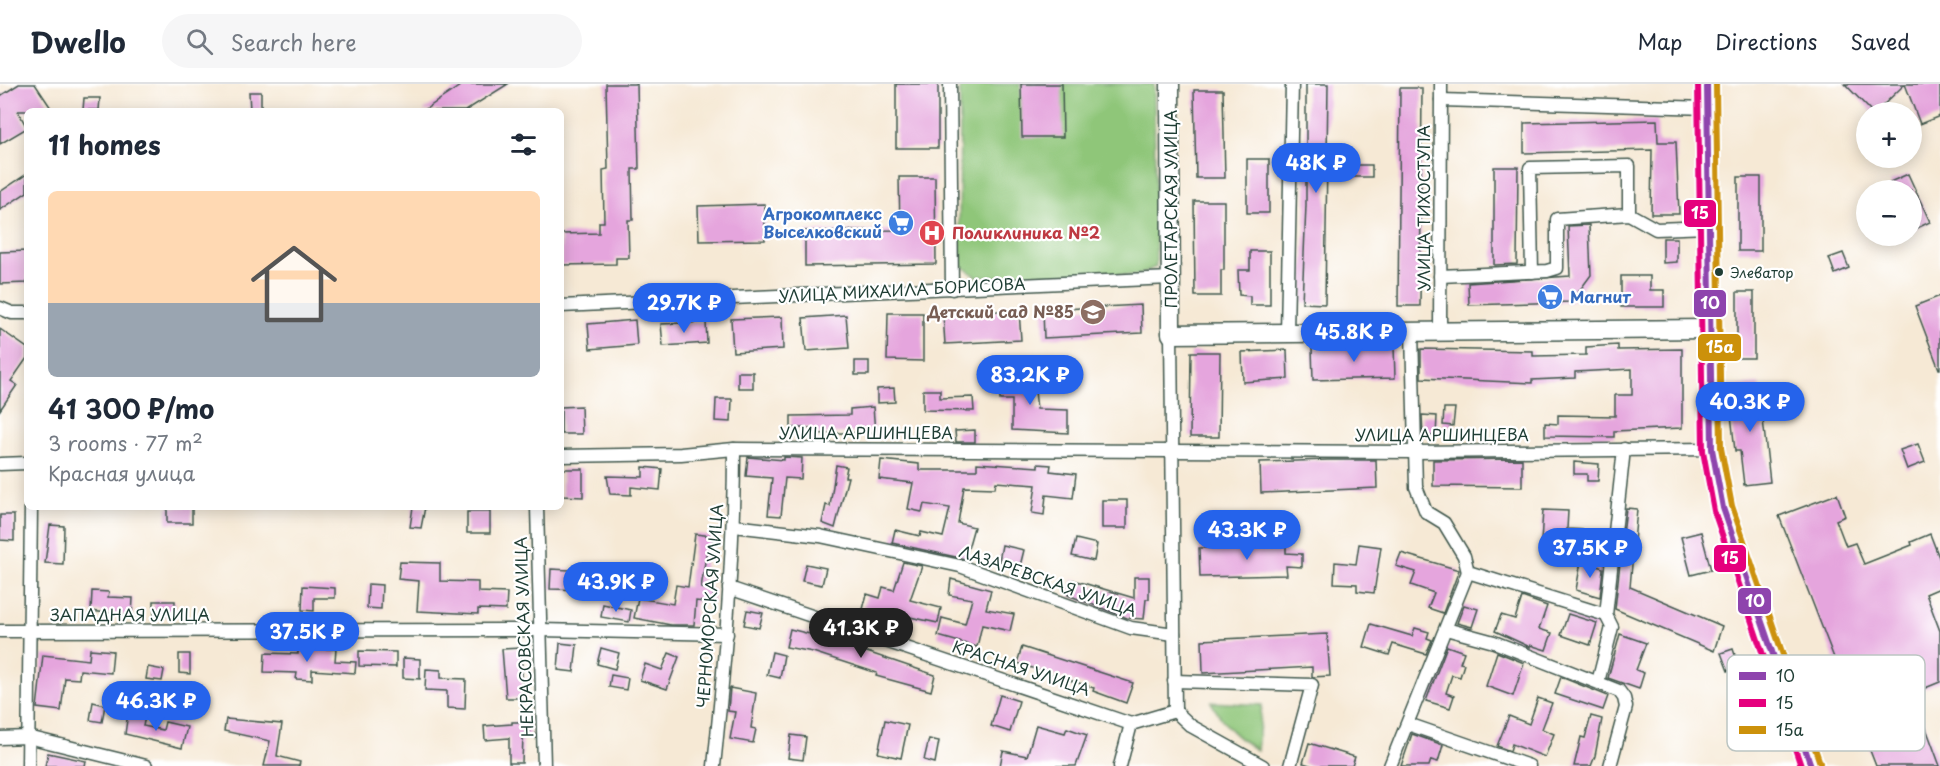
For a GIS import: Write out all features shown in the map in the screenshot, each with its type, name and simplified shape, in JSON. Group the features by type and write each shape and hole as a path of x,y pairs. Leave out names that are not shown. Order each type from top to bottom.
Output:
{"main road":[{"path":"1707,84 1712,449 1724,508 1774,655"},
{"path":"1806,751 1811,766"}],"street":[{"path":"950,84 952,289"},
{"name":"ПРОЛЕТАРСКАЯ УЛИЦА","path":"1170,84 1171,334"},
{"path":"1287,333 1292,84"},
{"name":"УЛИЦА ТИХОСТУПА","path":"1440,332 1441,84"},
{"path":"1441,100 1707,108"},
{"path":"1532,272 1530,168 1629,166 1629,214"},
{"path":"1440,276 1532,272 1557,268 1557,219 1629,214 1656,229 1708,227"},
{"name":"УЛИЦА МИХАИЛА БОРИСОВА","path":"564,306 1170,278"},
{"path":"0,308 12,313 24,313"},
{"path":"1263,766 1191,726 1175,711 1171,334 1710,329"},
{"path":"1390,766 1468,572 1464,555 1444,523 1426,512 1416,487 1412,332"},
{"name":"УЛИЦА АРШИНЦЕВА","path":"564,456 681,454 734,449 1414,452 1712,449"},
{"name":"ЧЕРНОМОРСКАЯ УЛИЦА","path":"714,766 727,634 734,526 734,449"},
{"path":"1598,682 1612,627 1606,615 1624,449"},
{"path":"0,464 24,463"},
{"path":"28,766 31,510"},
{"name":"НЕКРАСОВСКАЯ УЛИЦА","path":"537,510 544,766"},
{"name":"ЛАЗАРЕВСКАЯ УЛИЦА","path":"734,526 820,536 960,566 1131,628 1174,634"},
{"path":"1468,572 1606,615"},
{"name":"КРАСНАЯ УЛИЦА","path":"729,588 1131,724"},
{"path":"1446,629 1494,642 1619,692 1624,698 1626,707 1610,766"},
{"name":"ЗАПАДНАЯ УЛИЦА","path":"0,631 540,630 727,634"},
{"path":"1174,681 1312,686 1290,766"},
{"path":"1120,766 1131,724 1175,711"},
{"path":"1408,724 1529,766"},
{"path":"0,738 28,737 146,766"}],"green space":[{"path":"960,84 1154,84 1156,267 1138,275 977,277 959,264"},
{"path":"1211,702 1262,705 1257,750 1230,729"}],"building":[{"path":"19,84 35,84 51,108 24,108 24,111 18,111 24,122 24,130 0,144 0,96"},
{"path":"463,84 508,84 470,108 427,108"},
{"path":"606,84 637,84 639,169 632,169 633,220 628,220 629,258 616,258 616,264 564,265 564,234 599,233 599,222 604,222 603,170 608,169"},
{"path":"896,84 938,84 938,148 896,148"},
{"path":"1021,84 1062,84 1063,137 1022,137"},
{"path":"1306,84 1328,84 1325,304 1302,303 1306,205"},
{"path":"1845,84 1905,84 1886,102 1862,102"},
{"path":"1905,84 1940,84 1940,116 1922,123 1922,102 1912,102"},
{"path":"1400,88 1422,88 1420,306 1398,306"},
{"path":"1194,90 1223,90 1225,178 1196,178"},
{"path":"249,92 261,92 261,108 250,108"},
{"path":"84,98 100,98 99,108 83,108"},
{"path":"1657,120 1658,142 1676,142 1679,214 1651,214 1652,150 1524,153 1524,123"},
{"path":"1247,159 1269,159 1269,213 1247,213"},
{"path":"1348,165 1372,165 1372,177 1348,177"},
{"path":"1494,167 1518,167 1517,264 1494,265"},
{"path":"1908,174 1911,180 1894,180"},
{"path":"24,176 24,194 0,210 0,192"},
{"path":"899,177 935,177 936,264 805,266 805,231 900,230"},
{"path":"1738,177 1761,177 1761,251 1738,251"},
{"path":"1194,201 1224,201 1224,270 1221,270 1221,296 1195,296"},
{"path":"765,204 765,240 699,241 698,206"},
{"path":"1922,205 1930,222 1922,226"},
{"path":"1589,225 1591,275 1571,302 1469,305 1468,283 1570,276 1568,226"},
{"path":"1663,238 1677,238 1677,262 1663,263"},
{"path":"24,251 24,283 0,284 0,252"},
{"path":"1250,251 1270,251 1270,305 1250,305 1250,296 1239,295 1238,270 1250,270"},
{"path":"1843,253 1849,268 1835,274 1829,258"},
{"path":"1621,276 1650,276 1650,290 1664,290 1664,307 1621,307"},
{"path":"1737,292 1754,292 1754,358 1737,358"},
{"path":"1940,296 1940,369 1939,369 1915,306"},
{"path":"1141,305 1142,333 1044,338 1043,310"},
{"path":"1019,310 1021,340 945,344 943,314"},
{"path":"888,313 923,313 923,361 887,360"},
{"path":"846,315 849,348 806,351 803,318"},
{"path":"782,317 783,349 733,352 731,319"},
{"path":"635,320 637,345 590,349 588,324"},
{"path":"706,322 707,343 663,346 661,324"},
{"path":"0,329 24,346 24,362 11,381 17,385 0,410"},
{"path":"1618,345 1618,350 1682,349 1682,428 1614,431 1614,437 1545,436 1545,423 1558,424 1558,415 1615,416 1615,395 1632,395 1632,369 1575,372 1575,378 1532,380 1532,383 1421,378 1421,349 1533,351 1533,356 1586,355 1586,347"},
{"path":"1394,346 1395,378 1313,380 1312,348"},
{"path":"1287,350 1288,379 1243,382 1242,352"},
{"path":"1191,352 1220,352 1219,437 1190,437"},
{"path":"855,361 869,361 869,375 855,375"},
{"path":"738,372 753,372 753,388 738,388"},
{"path":"1033,373 1037,409 1068,410 1068,433 1012,430 1012,400 1000,400 999,374"},
{"path":"1759,384 1770,482 1744,485 1740,451 1735,451 1728,387"},
{"path":"894,388 895,402 877,403 877,389"},
{"path":"923,390 940,390 940,398 973,397 974,411 923,410"},
{"path":"716,399 732,399 731,422 715,421"},
{"path":"581,406 582,434 564,434 564,407"},
{"path":"873,407 875,432 813,434 812,428 791,428 791,416 850,415 850,409"},
{"path":"1444,408 1455,408 1453,426 1443,425"},
{"path":"1422,415 1437,416 1436,436 1423,435"},
{"path":"975,430 975,442 956,442 955,431"},
{"path":"1918,444 1925,462 1907,469 1900,450"},
{"path":"748,457 784,460 784,457 802,458 801,479 785,478 781,516 768,515 772,478 746,476"},
{"path":"1522,459 1522,487 1433,486 1433,460"},
{"path":"881,460 919,464 919,470 977,470 977,463 1038,467 1038,464 1051,465 1050,471 1076,474 1073,498 1046,495 1044,515 1032,513 1036,485 996,482 995,488 964,487 958,523 974,527 965,559 892,543 895,530 920,536 921,532 943,537 950,508 924,504 922,512 908,509 913,483 879,479"},
{"path":"1376,460 1377,488 1261,493 1260,462"},
{"path":"1574,462 1599,464 1598,481 1587,481 1587,474 1574,474"},
{"path":"836,465 847,467 845,477 848,477 835,528 822,523 826,505 830,506"},
{"path":"643,467 662,469 660,490 631,487 631,495 610,494 607,476 643,477"},
{"path":"564,469 583,469 583,497 564,496"},
{"path":"1837,494 1845,516 1836,520 1846,546 1855,543 1864,564 1912,545 1911,542 1930,534 1940,560 1940,588 1926,594 1940,631 1940,682 1925,688 1925,655 1833,655 1779,516"},
{"path":"1102,500 1127,500 1127,528 1102,528"},
{"path":"1626,508 1637,509 1630,587 1722,626 1714,651 1615,609"},
{"path":"167,510 192,510 192,523 167,523"},
{"path":"413,510 424,510 421,528 410,527"},
{"path":"1543,510 1568,511 1567,529 1607,531 1605,546 1541,542"},
{"path":"467,512 490,512 490,533 467,533"},
{"path":"0,515 14,515 14,541 0,540"},
{"path":"50,525 64,526 63,564 45,563"},
{"path":"1701,532 1711,570 1691,575 1681,537"},
{"path":"695,534 713,536 712,549 707,549 701,588 714,590 713,603 696,601 694,625 671,625 634,618 638,598 673,604 676,585 688,587"},
{"path":"1076,539 1097,544 1094,561 1072,556"},
{"path":"1359,544 1381,547 1374,593 1357,591 1357,584 1334,583 1335,562 1356,564"},
{"path":"1002,545 1024,550 1020,566 999,561"},
{"path":"1286,546 1286,553 1302,554 1302,567 1286,566 1287,575 1200,577 1199,548"},
{"path":"1401,553 1459,570 1443,613 1428,608 1434,593 1411,585 1416,572 1396,566"},
{"path":"1581,561 1603,568 1600,597 1576,590"},
{"path":"400,562 440,563 440,581 478,582 478,592 507,593 506,610 478,609 478,614 417,611 419,581 398,579"},
{"path":"903,562 922,566 910,600 941,608 938,623 905,616 903,624 863,609 867,594 880,598 883,587 894,590"},
{"path":"806,564 826,568 822,585 802,581"},
{"path":"590,565 605,565 604,593 588,592 588,590 550,589 551,569 589,571"},
{"path":"1134,577 1149,577 1149,599 1146,599 1144,619 1127,618 1068,595 1073,580 1134,598"},
{"path":"951,579 991,590 986,609 1014,614 1010,631 982,625 977,647 938,636 942,618 965,624 972,599 949,595"},
{"path":"368,584 382,585 381,609 367,608"},
{"path":"303,586 335,588 335,598 314,598 314,611 302,610"},
{"path":"92,591 109,592 108,597 133,598 132,616 91,611"},
{"path":"1522,597 1547,606 1539,629 1552,633 1546,650 1530,645 1530,647 1495,631 1501,615 1515,619"},
{"path":"154,601 175,601 175,616 154,615"},
{"path":"603,604 631,610 629,622 601,617"},
{"path":"1464,605 1478,609 1472,627 1457,623"},
{"path":"747,610 763,613 759,628 744,625"},
{"path":"1568,614 1597,623 1590,645 1561,635"},
{"path":"1371,624 1412,636 1415,628 1429,632 1427,638 1432,640 1426,654 1393,644 1389,655 1364,647"},
{"path":"790,629 865,648 864,651 935,675 931,691 876,676 877,673 813,652 786,647"},
{"path":"1327,634 1330,676 1312,677 1312,667 1203,673 1202,640"},
{"path":"1620,634 1646,643 1636,670 1644,673 1639,689 1608,678"},
{"path":"560,643 577,645 574,672 558,670"},
{"path":"1447,646 1464,652 1460,663 1464,664 1460,677 1452,675 1446,693 1454,696 1450,708 1426,701"},
{"path":"1022,647 1133,683 1126,703 1093,691 1094,688 1017,663"},
{"path":"298,648 336,649 335,661 356,662 355,673 312,670 312,680 296,679 297,673 264,672 265,653 298,654"},
{"path":"521,648 523,698 506,698 502,649"},
{"path":"601,648 619,653 615,669 597,664"},
{"path":"90,649 113,651 111,673 80,670 79,679 65,678 61,711 37,708 43,655 89,660"},
{"path":"1733,649 1735,655 1727,655 1727,668 1721,653"},
{"path":"359,651 396,652 396,667 359,666"},
{"path":"772,652 784,655 780,678 767,675"},
{"path":"1497,652 1524,663 1513,696 1486,686"},
{"path":"669,653 679,657 667,689 640,680 645,664 662,670"},
{"path":"179,654 190,654 190,674 179,673"},
{"path":"403,658 420,659 420,679 403,678"},
{"path":"148,667 164,670 162,681 146,679"},
{"path":"426,669 441,670 441,678 466,679 465,709 447,708 447,691 425,690"},
{"path":"611,675 628,678 626,690 609,687"},
{"path":"1561,677 1608,696 1603,710 1555,694"},
{"path":"730,688 756,693 751,728 756,729 753,743 730,739 735,712 728,711"},
{"path":"1000,695 1019,701 1010,732 991,726"},
{"path":"1538,698 1552,703 1542,729 1554,734 1545,757 1512,744 1510,751 1497,746 1509,716 1529,724"},
{"path":"93,702 105,705 102,722 90,720"},
{"path":"128,713 145,717 143,726 163,730 165,722 187,727 182,748 125,734"},
{"path":"1591,716 1602,719 1595,756 1591,766 1574,766 1581,737 1585,738"},
{"path":"226,719 282,724 277,756 300,762 299,766 264,766 270,741 224,731"},
{"path":"885,720 908,725 901,758 878,753"},
{"path":"512,722 529,722 529,736 523,736 522,763 509,763 509,738 485,740 484,726 512,724"},
{"path":"1036,725 1065,733 1067,728 1087,735 1076,766 1000,766 1003,751 1027,756"},
{"path":"1925,725 1940,766 1876,766 1870,751 1925,751"},
{"path":"1412,734 1443,745 1438,762 1431,760 1429,766 1401,766"},
{"path":"791,735 806,737 803,760 788,758"},
{"path":"929,739 939,741 935,763 924,760"},
{"path":"1309,743 1355,757 1352,766 1313,766 1303,763"},
{"path":"48,753 86,761 85,766 45,766"}],"transit line":[{"name":"15","path":"1698,84 1703,451 1714,511 1763,655"},
{"name":"10","path":"1707,84 1712,449 1723,508 1773,655"},
{"name":"15а","path":"1716,84 1721,448 1732,506 1783,655"},
{"name":"15","path":"1796,751 1801,766"},
{"name":"10","path":"1806,751 1811,766"},
{"name":"15а","path":"1816,751 1820,763"}],"place":[{"name":"Агрокомплекс Выселковский","path":"901,223"},
{"name":"Поликлиника №2","path":"932,233"},
{"name":"Элеватор","path":"1719,272"},
{"name":"Магнит","path":"1550,297"},
{"name":"Детский сад №85","path":"1093,312"}]}
